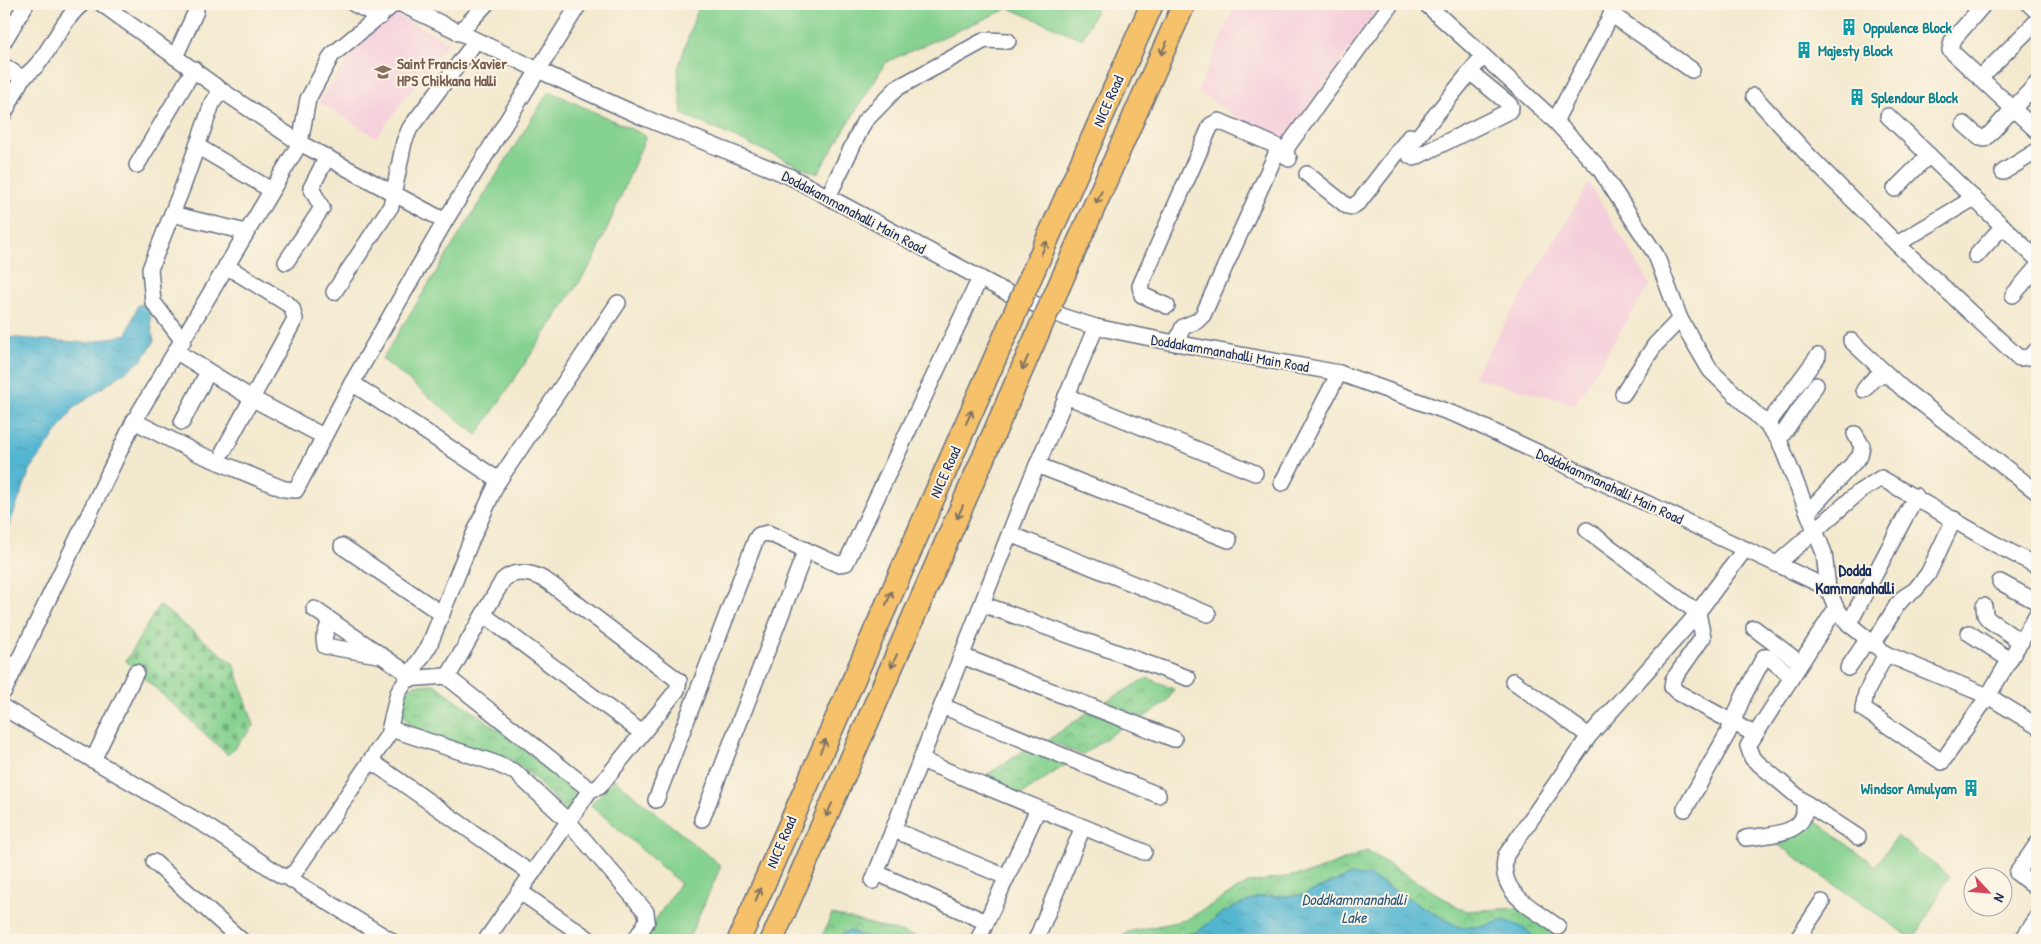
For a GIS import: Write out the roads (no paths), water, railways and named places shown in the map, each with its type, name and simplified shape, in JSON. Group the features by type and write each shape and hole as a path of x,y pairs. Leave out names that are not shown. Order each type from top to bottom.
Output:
{"highway":[{"name":"NICE Road","path":"739,940 1152,4"},
{"name":"NICE Road","path":"772,940 1184,4"}],"street":[{"path":"4,41 26,4"},
{"path":"4,114 22,78 34,71 51,43 82,4"},
{"path":"354,4 380,17"},
{"path":"4,691 134,421 300,143 308,99 332,55 394,4"},
{"name":"Doddakammanahalli Main Road","path":"401,4 476,41 640,116 789,176 980,278 1067,318 1096,327 1176,344 1339,373 1462,417 1828,588"},
{"path":"459,33 486,4"},
{"path":"134,421 197,453 290,491 296,490 352,383 445,221 579,4"},
{"path":"1289,159 1286,156 1287,147 1391,4"},
{"path":"1426,4 1555,121 1599,168 1656,255 1680,319 1710,370 1767,425 1779,440 1824,553 1828,588 1836,608 1849,624 1886,654 1988,696 2037,726"},
{"path":"2029,4 2037,12"},
{"path":"107,5 221,90 300,143 445,221"},
{"path":"1979,5 1949,47 1953,53 1980,76 2037,131"},
{"path":"1555,121 1614,9 1692,70"},
{"path":"176,57 196,11"},
{"path":"1980,76 2037,21"},
{"path":"828,197 864,122 897,88 985,40 1008,41"},
{"path":"334,292 391,206 407,135 476,41"},
{"path":"1470,72 1509,104 1511,107 1509,111 1414,158 1410,156 1408,149 1470,72 1480,53"},
{"path":"1307,174 1347,206 1356,205 1480,53"},
{"path":"4,66 22,78"},
{"path":"137,164 194,69"},
{"path":"1964,124 1980,138 1985,139 2037,83"},
{"path":"221,90 212,104 150,269 153,302 180,346 208,372 253,399 323,436"},
{"path":"1754,96 1810,157 1897,244 2019,358 2030,357 2037,350"},
{"path":"1888,116 2037,259"},
{"path":"1167,306 1142,295 1140,286 1211,125 1219,122 1276,146 1276,154 1203,315 1197,321 1183,327 1176,344"},
{"path":"197,146 272,190"},
{"path":"2003,172 2037,151"},
{"path":"1895,189 1929,155"},
{"path":"286,262 322,208 311,188 326,157"},
{"path":"1897,244 1974,198"},
{"path":"172,214 246,232"},
{"path":"1976,256 2003,226"},
{"path":"224,450 294,324 294,314 288,304 226,266"},
{"path":"2013,295 2037,267"},
{"path":"656,800 759,534 768,533 837,564 846,563 980,278"},
{"path":"287,877 295,872 391,729 396,700 408,677 425,654 497,483 618,303"},
{"path":"1623,394 1655,346 1680,319"},
{"path":"986,922 875,877 1010,534 1096,327"},
{"path":"1852,341 1889,376 1964,437 2037,492"},
{"path":"1767,425 1818,356"},
{"path":"182,422 208,372"},
{"path":"1282,483 1339,373"},
{"path":"1864,390 1875,377 1879,375 1889,376"},
{"path":"352,383 494,477 497,483"},
{"path":"1779,440 1816,385"},
{"path":"1066,396 1255,473"},
{"path":"1808,512 1860,456 1862,446 1855,434"},
{"path":"1038,465 1229,540"},
{"path":"1777,564 1859,492 1881,478 1916,496 2037,566"},
{"path":"1849,624 1916,496"},
{"path":"1848,668 1897,605 1904,597 1915,590 1928,574 1954,519"},
{"path":"1587,530 1698,614 1703,638 1673,680 1672,688 1676,692 1754,734"},
{"path":"1010,534 1208,614"},
{"path":"342,546 442,614"},
{"path":"1558,927 1510,891 1504,878 1503,866 1506,856 1589,736 1698,614 1745,549"},
{"path":"702,819 806,550"},
{"path":"314,609 382,656 408,677 446,676 454,669 508,576 524,573 537,575 676,677 679,685 599,787 590,790 486,940"},
{"path":"2000,582 2037,602"},
{"path":"982,604 1188,678"},
{"path":"1984,606 1985,615 1989,620 2022,642"},
{"path":"1836,608 1748,746 1752,758 1803,801 1858,838"},
{"path":"1886,654 1866,694 1863,709 1942,762 1988,696 2037,614"},
{"path":"484,615 642,733"},
{"path":"330,620 324,638 325,646 382,656"},
{"path":"1754,628 1796,669"},
{"path":"1970,633 2010,660"},
{"path":"962,656 1174,739"},
{"path":"1685,809 1733,723 1743,697 1764,657 1796,669"},
{"path":"93,760 136,672"},
{"path":"446,676 590,790"},
{"path":"1513,681 1589,736"},
{"path":"942,706 1158,795"},
{"path":"4,708 208,827 282,876 287,877 390,940"},
{"path":"391,729 492,762 515,772 568,821 646,912 647,921 635,940"},
{"path":"921,760 1144,852"},
{"path":"371,761 532,874"},
{"path":"1746,838 1790,831 1802,816 1803,801"},
{"path":"978,940 1038,809"},
{"path":"1036,940 1083,828"},
{"path":"894,830 1006,877"},
{"path":"2037,844 2017,873 2037,889"},
{"path":"154,862 241,940"},
{"path":"519,892 590,940"},
{"path":"1796,940 1822,902"},
{"path":"2022,940 2037,918"}],"water":[{"path":"148,303 154,342 142,360 74,408 30,470 4,539 4,337 88,343 127,334 138,305"},
{"name":"Doddkammanahalli Lake","path":"1351,875 1370,876 1458,927 1482,927 1504,920 1522,927 1535,937 1535,940 1160,940 1197,932 1224,912 1258,897 1303,895"},
{"path":"849,931 879,940 837,940 841,934"}],"place":[{"name":"Oppulence Block","path":"1849,27"},
{"name":"Majesty Block","path":"1804,50"},
{"name":"Saint Francis Xavier HPS Chikkana Halli","path":"383,72"},
{"name":"Splendour Block","path":"1857,97"},
{"name":"Windsor Amulyam","path":"1971,788"}],"district":[{"name":"Dodda Kammanahalli","path":"1855,579"}]}
